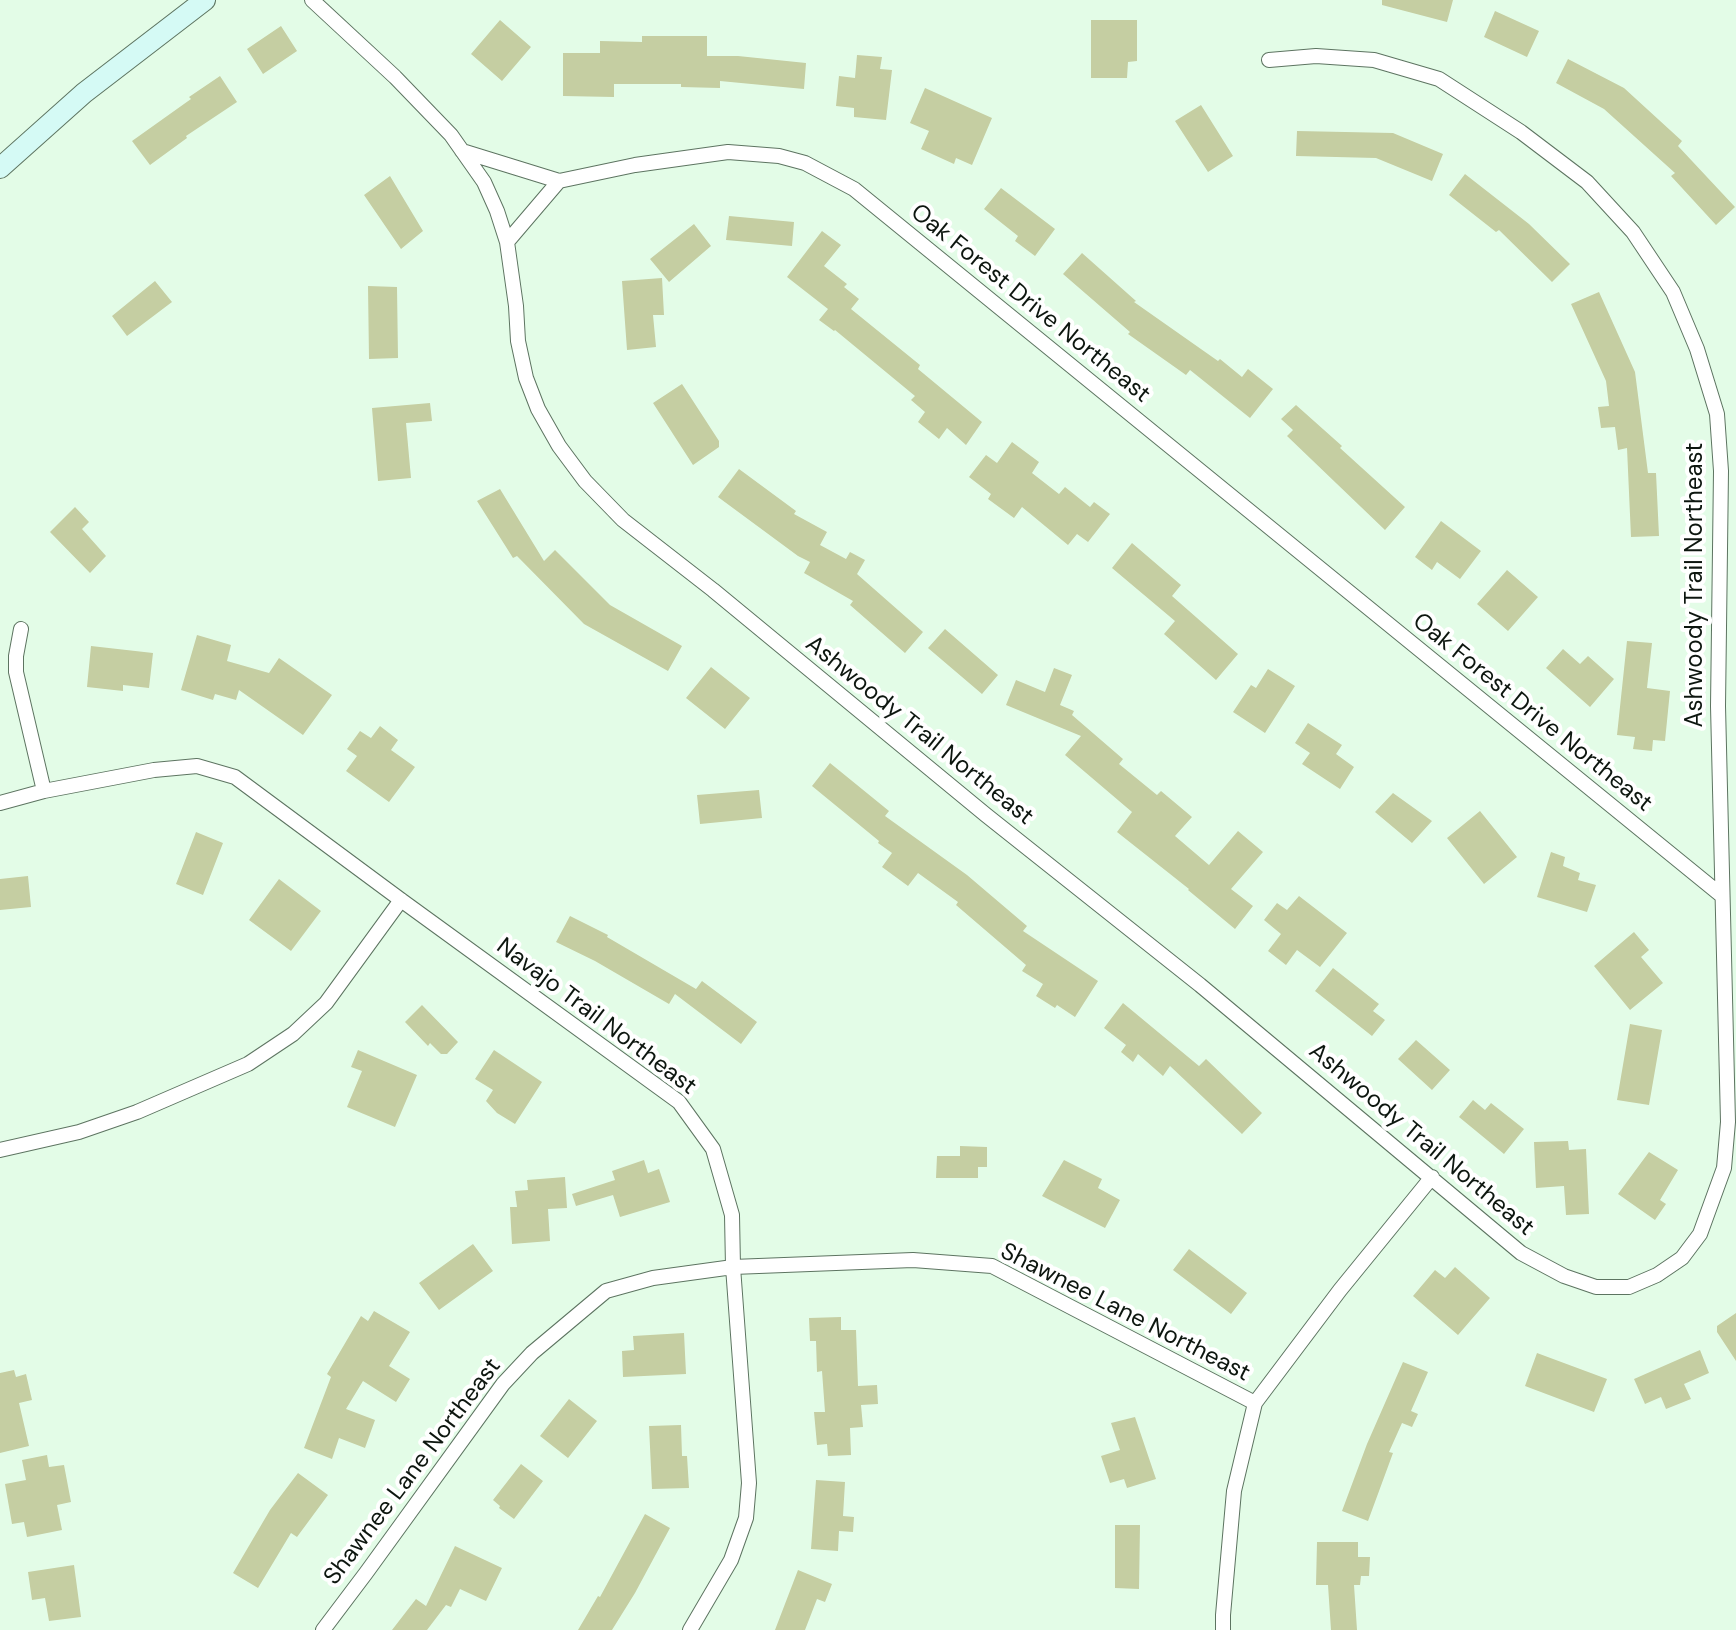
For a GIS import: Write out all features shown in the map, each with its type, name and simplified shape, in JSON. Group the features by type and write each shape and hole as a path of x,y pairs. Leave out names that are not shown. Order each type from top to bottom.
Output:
{"main road":[{"path":"0,168 84,93 205,0"}],"street":[{"path":"312,0 395,77 451,135 484,182 507,242"},
{"name":"Ashwoody Trail Northeast","path":"507,242 518,341 526,378 538,409 559,446 585,481 614,510 986,815 1200,985 1521,1253 1564,1276 1596,1287 1629,1287 1657,1275 1682,1258 1700,1234 1724,1168 1732,1122 1721,895 1718,706 1721,471 1717,414 1697,349 1673,292 1633,232 1587,182 1521,132 1439,79 1374,60 1316,56 1269,60"},
{"path":"462,151 559,181 507,242"},
{"name":"Oak Forest Drive Northeast","path":"559,181 635,165 728,152 779,156 805,163 854,189 1721,895"},
{"path":"21,629 16,647 16,672 44,791"},
{"name":"Navajo Trail Northeast","path":"0,803 44,791 154,770 197,766 235,777 679,1102 713,1149 732,1215 749,1483 746,1518 731,1560 690,1630"},
{"path":"0,1150 94,1127 248,1064 293,1034 326,1003 401,900"},
{"path":"1223,1630 1234,1491 1255,1403 1340,1290 1432,1177"},
{"name":"Shawnee Lane Northeast","path":"323,1630 503,1384 532,1353 606,1291 653,1278 733,1267 913,1260 992,1266 1255,1403"}],"building":[{"path":"1382,0 1453,0 1447,22 1382,5"},
{"path":"1495,11 1539,31 1527,57 1484,37"},
{"path":"500,20 531,47 502,81 471,54"},
{"path":"1091,20 1137,20 1137,61 1128,62 1127,78 1091,78"},
{"path":"281,26 297,51 263,74 247,49"},
{"path":"642,36 707,36 707,56 806,63 804,89 720,81 720,88 681,87 681,84 614,84 614,97 563,96 563,53 600,53 600,41 642,42"},
{"path":"857,55 882,57 880,69 892,70 886,120 854,117 854,108 836,106 839,76 855,78"},
{"path":"1568,59 1624,88 1682,141 1678,146 1735,207 1716,225 1671,176 1675,173 1604,109 1556,83"},
{"path":"220,76 237,102 150,165 132,141"},
{"path":"925,88 992,118 972,165 956,158 954,164 921,149 929,131 910,123"},
{"path":"1201,105 1233,156 1208,172 1175,121"},
{"path":"1297,131 1393,133 1443,154 1432,181 1376,158 1296,156"},
{"path":"1465,174 1529,224 1570,264 1552,282 1499,230 1496,232 1449,195"},
{"path":"390,176 423,231 401,249 364,195"},
{"path":"1001,188 1055,229 1035,256 1015,241 1018,236 984,209"},
{"path":"729,216 794,222 792,246 726,240"},
{"path":"694,224 711,246 669,282 650,259"},
{"path":"822,231 841,245 824,266 847,284 844,287 859,299 851,309 920,365 918,369 982,422 966,445 947,428 939,439 918,422 925,412 911,400 915,396 819,320 828,309 787,277"},
{"path":"1082,253 1134,302 1242,377 1248,369 1273,389 1250,418 1190,370 1186,375 1128,334 1130,332 1063,274"},
{"path":"662,278 664,315 653,315 656,347 627,350 622,281"},
{"path":"155,281 172,302 127,336 112,316"},
{"path":"368,286 397,287 398,358 369,359"},
{"path":"1599,292 1635,372 1648,473 1656,473 1659,536 1631,537 1627,448 1618,450 1615,427 1601,428 1598,407 1609,406 1606,381 1571,304"},
{"path":"682,384 719,441 719,447 693,465 653,403"},
{"path":"430,403 432,421 406,423 411,478 378,481 372,408"},
{"path":"1296,405 1405,507 1385,530 1287,436 1293,430 1281,419"},
{"path":"1012,442 1039,462 1032,473 1059,494 1065,487 1090,507 1094,502 1110,514 1088,542 1077,534 1068,545 1022,507 1014,518 988,499 991,494 969,477 986,455 997,463"},
{"path":"739,469 796,511 794,514 827,532 820,545 846,559 850,552 865,560 857,574 923,632 905,653 850,605 853,601 804,573 810,562 718,497"},
{"path":"500,489 544,561 555,550 610,605 682,646 668,671 584,624 517,556 513,558 477,501"},
{"path":"75,507 89,522 82,529 106,556 90,573 50,532"},
{"path":"1441,521 1481,551 1460,579 1437,562 1432,570 1415,557"},
{"path":"1132,543 1181,585 1172,596 1238,654 1216,680 1164,634 1175,621 1112,568"},
{"path":"1507,570 1538,597 1508,631 1477,604"},
{"path":"945,629 998,675 982,694 928,648"},
{"path":"197,635 231,645 227,661 269,673 279,658 332,695 303,735 239,690 236,700 215,694 213,700 181,690"},
{"path":"1627,641 1652,643 1647,688 1670,691 1665,741 1653,740 1652,751 1633,749 1635,737 1617,735"},
{"path":"91,646 153,653 149,688 123,685 123,691 87,687"},
{"path":"1563,649 1580,664 1588,656 1614,679 1590,707 1546,668"},
{"path":"711,667 750,698 725,729 686,698"},
{"path":"1054,668 1072,675 1060,705 1074,711 1072,715 1123,759 1119,764 1157,795 1161,791 1192,817 1175,836 1209,865 1238,831 1263,852 1231,889 1253,906 1235,929 1117,832 1132,812 1065,755 1081,736 1006,705 1016,680 1045,692"},
{"path":"1268,669 1295,686 1265,733 1233,712 1251,685 1256,688"},
{"path":"1308,723 1342,745 1336,754 1354,767 1340,789 1302,764 1310,753 1295,743"},
{"path":"380,726 398,740 391,750 415,767 389,802 346,771 357,756 347,749 360,731 371,738"},
{"path":"830,763 889,811 885,816 967,875 1027,926 1023,931 1098,981 1075,1017 1036,996 1043,984 1022,971 1026,965 956,905 958,902 918,873 908,886 882,867 892,853 812,786"},
{"path":"759,790 762,818 700,824 697,795"},
{"path":"1393,793 1432,821 1412,843 1375,812"},
{"path":"1480,811 1517,857 1484,884 1447,838"},
{"path":"196,832 223,843 203,895 176,884"},
{"path":"1551,852 1565,857 1563,866 1580,873 1578,880 1596,885 1587,912 1537,897"},
{"path":"28,876 31,907 0,910 0,879"},
{"path":"279,879 321,911 291,951 249,920"},
{"path":"1299,896 1347,933 1320,967 1297,950 1286,965 1268,951 1281,934 1264,920 1277,903 1287,910"},
{"path":"570,916 608,935 696,989 702,981 757,1022 741,1044 675,994 669,1004 556,942"},
{"path":"1634,932 1649,950 1641,957 1663,983 1630,1010 1594,966"},
{"path":"1333,968 1379,1004 1373,1011 1385,1020 1372,1036 1315,991"},
{"path":"1123,1003 1199,1066 1206,1059 1262,1113 1242,1134 1170,1066 1163,1076 1138,1054 1133,1062 1121,1052 1126,1045 1104,1028"},
{"path":"422,1005 458,1042 447,1054 441,1054 430,1043 428,1046 405,1022"},
{"path":"1630,1024 1662,1030 1649,1105 1617,1100"},
{"path":"1416,1040 1450,1070 1432,1090 1398,1059"},
{"path":"358,1050 417,1075 395,1127 347,1107 362,1071 351,1067"},
{"path":"494,1050 542,1082 515,1124 497,1113 486,1101 493,1090 475,1079"},
{"path":"1473,1100 1485,1110 1491,1103 1524,1129 1504,1154 1459,1117"},
{"path":"1568,1141 1569,1150 1586,1149 1589,1214 1566,1215 1564,1186 1536,1188 1534,1142"},
{"path":"960,1146 987,1147 987,1167 978,1167 978,1178 936,1178 937,1156 960,1156"},
{"path":"1649,1152 1678,1170 1660,1200 1666,1204 1655,1220 1618,1194"},
{"path":"644,1160 648,1173 659,1169 670,1202 620,1217 613,1195 576,1206 572,1194 615,1180 612,1171"},
{"path":"1064,1160 1102,1179 1098,1188 1120,1200 1105,1228 1042,1196"},
{"path":"565,1177 567,1208 548,1209 550,1241 512,1244 510,1207 517,1207 515,1191 528,1190 527,1180"},
{"path":"473,1244 493,1271 439,1310 419,1283"},
{"path":"1189,1249 1247,1293 1231,1314 1173,1270"},
{"path":"1455,1267 1490,1298 1458,1335 1413,1296 1435,1270 1445,1278"},
{"path":"374,1311 410,1332 389,1366 410,1379 396,1402 363,1381 346,1409 375,1420 365,1448 339,1438 332,1459 304,1448 331,1377 327,1374 361,1316 368,1321"},
{"path":"1736,1313 1736,1361 1717,1332 1717,1326"},
{"path":"841,1317 841,1330 856,1330 858,1386 877,1385 878,1404 861,1405 863,1427 850,1428 851,1455 828,1456 827,1444 817,1445 814,1412 825,1412 822,1371 817,1372 816,1341 810,1341 809,1318"},
{"path":"684,1333 686,1374 623,1377 622,1351 634,1350 633,1336"},
{"path":"1700,1350 1709,1373 1684,1384 1691,1399 1666,1409 1661,1397 1645,1404 1634,1379"},
{"path":"1537,1353 1607,1379 1594,1412 1525,1386"},
{"path":"1403,1362 1428,1372 1411,1411 1418,1414 1412,1427 1402,1423 1389,1452 1393,1453 1368,1521 1342,1511"},
{"path":"14,1370 16,1377 26,1374 32,1400 19,1403 29,1446 0,1453 0,1373"},
{"path":"569,1399 597,1421 568,1458 540,1436"},
{"path":"1135,1417 1156,1479 1127,1488 1124,1479 1110,1483 1101,1456 1120,1450 1111,1423"},
{"path":"681,1425 682,1456 687,1456 689,1488 652,1489 649,1426"},
{"path":"47,1455 49,1467 64,1465 71,1502 57,1505 62,1530 27,1537 24,1522 12,1524 5,1484 26,1480 22,1460"},
{"path":"521,1464 543,1481 514,1519 493,1500"},
{"path":"298,1473 328,1495 297,1537 291,1533 258,1588 233,1573 270,1510"},
{"path":"816,1480 845,1482 843,1516 854,1517 853,1532 839,1531 838,1551 811,1549"},
{"path":"645,1514 670,1528 635,1593 612,1630 578,1630 600,1597"},
{"path":"1115,1525 1140,1525 1139,1589 1115,1588"},
{"path":"1317,1542 1358,1542 1358,1557 1370,1557 1369,1576 1361,1576 1360,1585 1354,1585 1357,1630 1331,1630 1328,1585 1316,1585"},
{"path":"455,1546 502,1568 486,1601 460,1589 451,1607 446,1605 427,1630 392,1630 416,1599 426,1606"},
{"path":"74,1565 81,1617 49,1621 45,1598 32,1600 28,1572"},
{"path":"798,1570 832,1584 825,1602 817,1599 805,1630 775,1630"}]}
